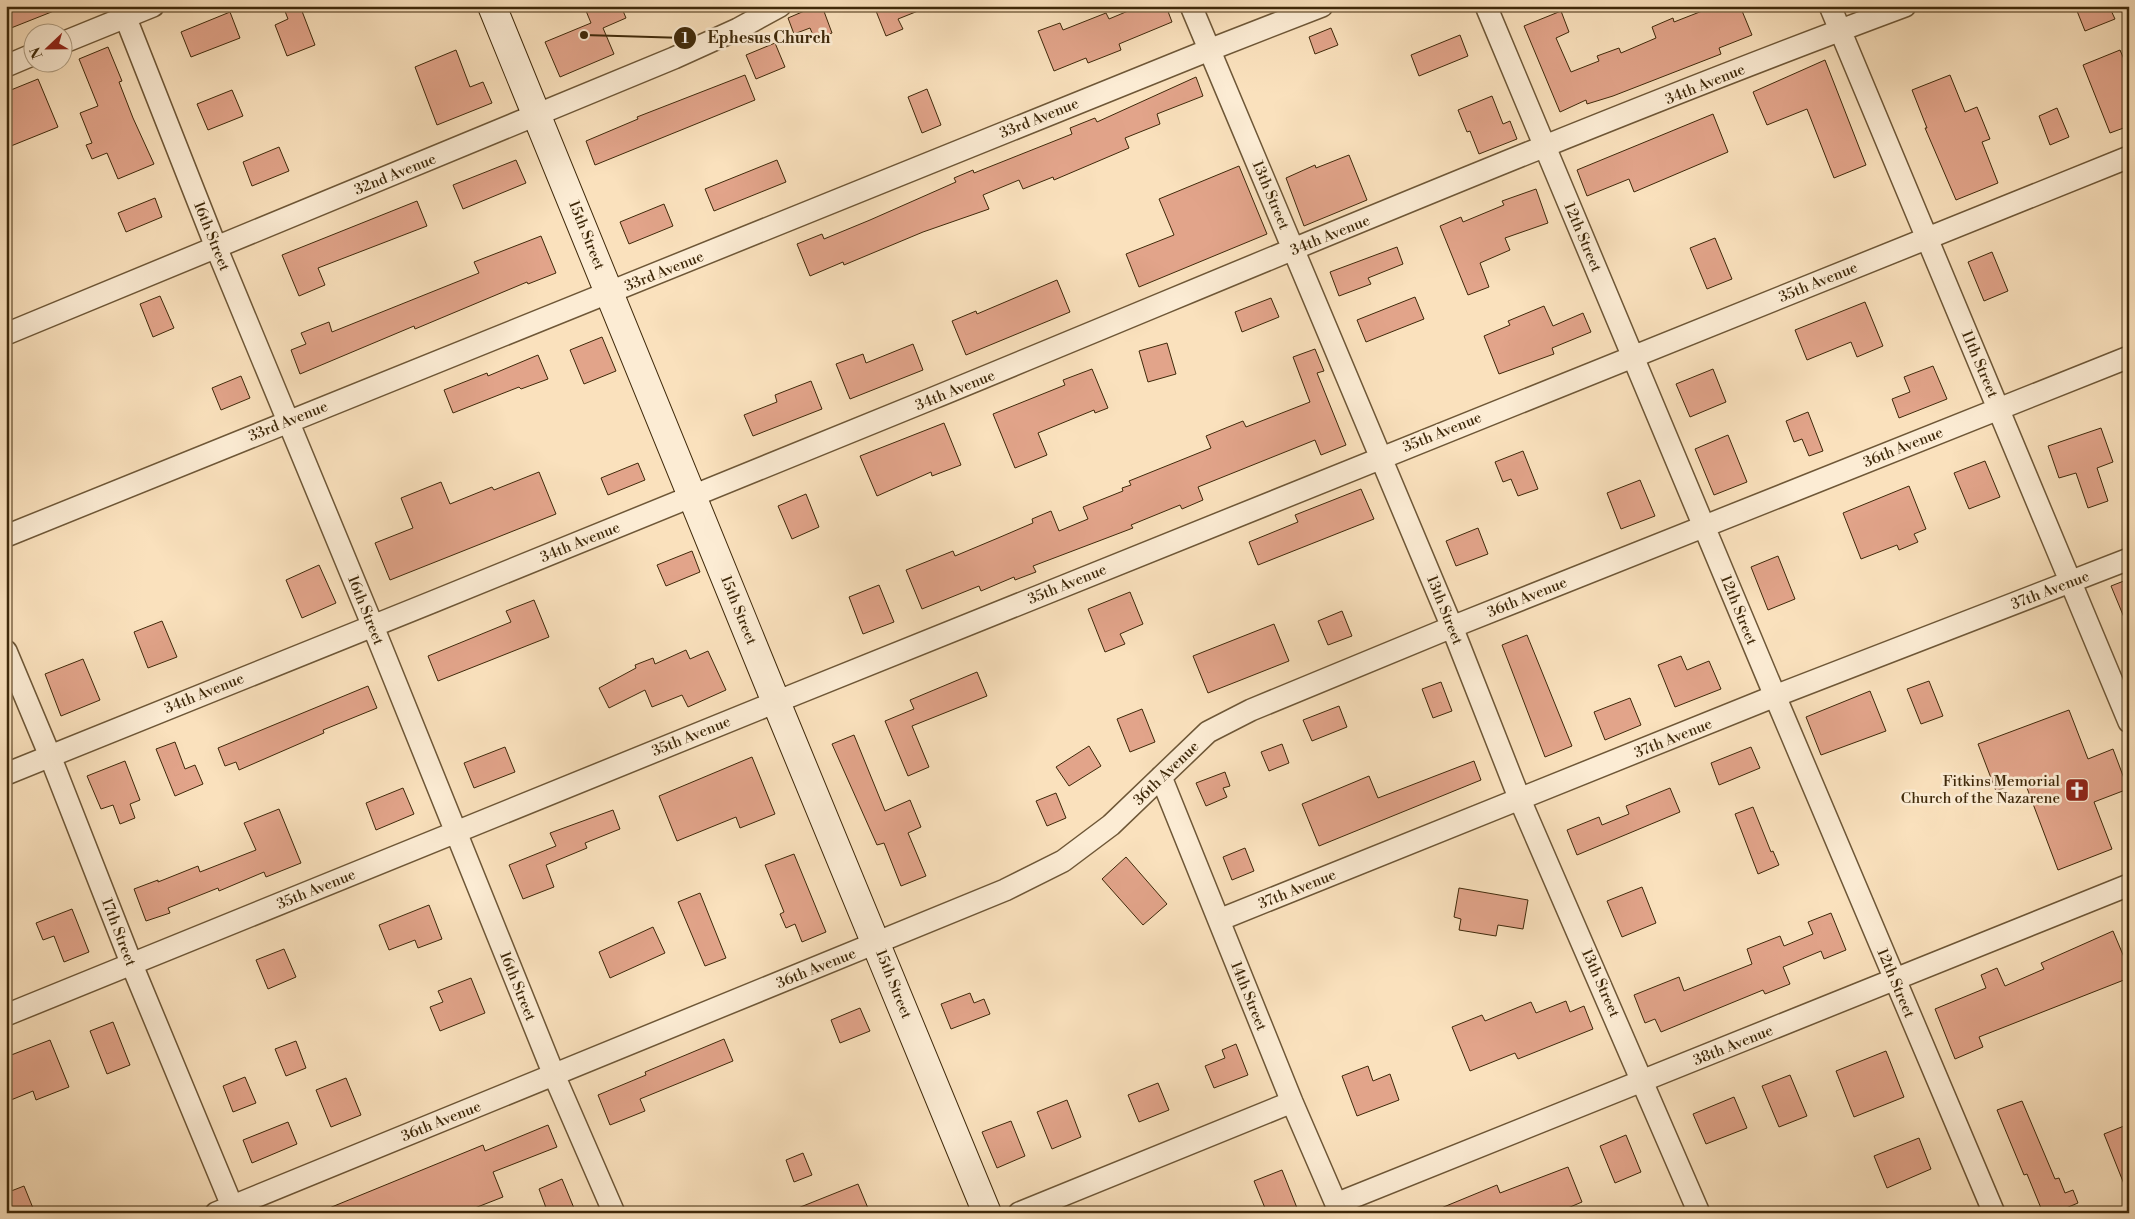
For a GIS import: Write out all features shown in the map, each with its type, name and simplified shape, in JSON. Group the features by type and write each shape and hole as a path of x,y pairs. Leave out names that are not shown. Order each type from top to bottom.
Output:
{"street":[{"path":"72,38 124,12 152,6"},
{"name":"15th Street","path":"492,6 987,1213"},
{"name":"32nd Avenue","path":"6,334 674,58 738,29 780,6"},
{"name":"13th Street","path":"1191,6 1452,627 1520,800 1644,1082 1699,1213"},
{"name":"33rd Avenue","path":"6,536 287,421 1322,6"},
{"name":"12th Street","path":"1486,6 1994,1213"},
{"name":"11th Street","path":"1830,6 2129,722"},
{"name":"34th Avenue","path":"6,774 372,624 694,497 1545,147 1905,6"},
{"name":"16th Street","path":"124,12 216,247 372,624 554,1076 614,1213"},
{"path":"6,66 22,59"},
{"name":"35th Avenue","path":"6,1015 1381,457 2129,157"},
{"name":"36th Avenue","path":"228,1211 1005,890 1063,861 1111,825 1208,732 1251,710 1452,627 2129,357"},
{"name":"37th Avenue","path":"1219,920 1775,696 2129,559"},
{"name":"17th Street","path":"6,651 50,756 228,1211"},
{"name":"14th Street","path":"1161,778 1292,1102 1338,1209"},
{"name":"38th Avenue","path":"1338,1209 1894,979 2129,885"},
{"path":"1019,1213 1292,1102"}],"building":[{"path":"6,6 64,6 22,22 6,30"},
{"path":"283,6 300,6 315,45 287,56 275,25 288,19"},
{"path":"584,6 621,6 626,18 603,28 614,54 560,77 545,42 591,23"},
{"path":"816,6 822,6 832,33 815,40 810,28 794,34 788,18"},
{"path":"874,6 928,7 898,19 903,29 886,36"},
{"path":"1140,6 1166,6 1172,22 1119,44 1121,50 1088,63 1086,58 1054,71 1038,31 1060,23 1063,30 1106,13 1109,19"},
{"path":"1715,6 1740,6 1752,35 1719,48 1721,54 1613,96 1587,104 1586,100 1560,112 1524,26 1561,11 1569,32 1556,38 1571,72 1599,61 1597,56 1619,48 1621,53 1656,38 1652,27 1673,18 1674,22"},
{"path":"2075,6 2109,6 2115,19 2085,31"},
{"path":"230,12 240,38 191,57 181,32"},
{"path":"1331,28 1338,45 1315,54 1309,37"},
{"path":"1460,35 1468,56 1419,76 1411,55"},
{"path":"775,43 785,67 756,79 746,55"},
{"path":"108,47 122,81 119,82 133,118 154,164 118,179 107,153 92,159 86,145 92,143 80,113 98,106 79,59"},
{"path":"456,50 470,87 483,82 492,103 437,125 415,67"},
{"path":"2120,50 2129,71 2129,126 2110,133 2083,65"},
{"path":"1825,60 1866,165 1834,178 1807,109 1767,125 1753,92"},
{"path":"745,75 755,100 595,165 586,141 638,119 637,117"},
{"path":"1950,75 1965,112 1977,107 1990,139 1982,142 1998,183 1956,200 1925,128 1927,128 1912,90"},
{"path":"1196,77 1203,96 1157,114 1160,124 1125,138 1129,148 1054,180 1053,177 1023,189 1019,180 983,195 989,209 923,232 844,265 843,262 810,276 797,244 822,234 824,239 870,220 956,182 954,178 973,170 974,173 1072,134 1070,128 1095,118 1097,122"},
{"path":"38,79 58,127 6,148 6,92"},
{"path":"927,89 941,125 922,133 908,97"},
{"path":"232,90 243,116 208,130 197,104"},
{"path":"1492,96 1503,124 1510,121 1517,139 1479,154 1470,131 1467,132 1458,110"},
{"path":"2057,108 2069,137 2050,145 2039,116"},
{"path":"1713,114 1728,152 1634,192 1629,179 1587,196 1577,170"},
{"path":"279,147 289,171 252,186 243,162"},
{"path":"1349,155 1367,200 1304,226 1286,178 1315,165 1316,168"},
{"path":"516,160 526,183 463,209 453,185"},
{"path":"777,160 786,182 714,211 705,189"},
{"path":"1239,166 1267,234 1139,287 1126,254 1174,235 1159,199"},
{"path":"1536,189 1548,223 1505,238 1510,250 1480,263 1489,287 1468,295 1440,226 1461,217 1463,222 1504,205 1502,201"},
{"path":"155,198 162,217 126,232 118,213"},
{"path":"417,201 427,226 318,268 325,285 299,296 282,255"},
{"path":"664,204 673,226 629,244 620,222"},
{"path":"541,236 556,273 528,284 527,282 415,329 414,326 300,374 291,350 306,344 301,333 329,322 332,332 479,273 474,262"},
{"path":"1715,238 1732,279 1707,289 1690,248"},
{"path":"1397,247 1403,264 1368,278 1371,284 1339,296 1330,272"},
{"path":"1992,252 2008,291 1984,301 1968,262"},
{"path":"1057,280 1070,312 966,355 952,321 976,311 977,314"},
{"path":"160,296 174,328 153,337 140,304"},
{"path":"1415,297 1424,319 1366,342 1357,320"},
{"path":"1271,298 1279,317 1242,332 1235,312"},
{"path":"1865,302 1883,346 1857,357 1851,342 1807,360 1795,330"},
{"path":"1544,306 1553,326 1583,313 1591,332 1552,348 1554,354 1499,374 1484,336 1510,325 1508,321"},
{"path":"602,337 616,371 584,384 570,350"},
{"path":"1167,343 1176,374 1148,382 1139,351"},
{"path":"913,344 923,370 850,399 836,364 863,354 866,363"},
{"path":"1315,349 1324,371 1317,373 1346,445 1321,455 1315,440 1198,487 1203,500 1182,509 1180,505 1131,525 1133,528 1033,566 1036,572 1015,580 1014,577 981,591 979,586 922,609 906,570 953,551 955,556 1033,523 1032,519 1051,511 1059,531 1088,519 1083,507 1123,491 1122,488 1131,485 1129,481 1211,448 1206,436 1243,421 1246,427 1310,402 1293,357"},
{"path":"538,355 548,379 521,389 519,387 453,413 444,390 487,373 488,376"},
{"path":"1933,366 1947,399 1899,418 1892,399 1910,392 1904,377"},
{"path":"1092,369 1108,408 1095,413 1094,410 1038,433 1047,455 1015,468 993,414 1065,385 1063,380"},
{"path":"1713,369 1726,402 1690,417 1676,384"},
{"path":"241,376 250,398 221,410 212,388"},
{"path":"811,381 822,409 753,436 744,415 777,402 775,395"},
{"path":"1808,412 1823,451 1809,456 1802,439 1794,442 1786,421"},
{"path":"944,423 961,465 932,476 931,472 877,496 860,456"},
{"path":"2101,428 2113,462 2097,468 2108,501 2088,508 2076,473 2059,478 2048,446"},
{"path":"1728,435 1747,482 1714,495 1695,449"},
{"path":"1523,451 1538,489 1518,496 1511,479 1503,482 1495,462"},
{"path":"1985,461 2000,497 1969,509 1954,473"},
{"path":"638,463 645,480 608,495 601,478"},
{"path":"539,472 556,514 390,580 375,543 413,528 401,498 441,482 450,504 492,487 494,490"},
{"path":"1640,480 1655,516 1621,529 1607,493"},
{"path":"1909,486 1926,529 1914,534 1918,542 1899,550 1897,545 1861,559 1843,513"},
{"path":"1361,489 1374,519 1258,565 1249,542 1298,522 1295,515"},
{"path":"806,494 819,527 792,539 778,506"},
{"path":"1478,528 1488,554 1456,566 1446,541"},
{"path":"692,551 700,572 666,586 657,565"},
{"path":"1778,556 1795,599 1768,610 1751,567"},
{"path":"319,565 336,603 302,618 286,580"},
{"path":"2129,579 2129,627 2128,627 2111,586"},
{"path":"879,585 894,622 863,634 849,597"},
{"path":"1130,592 1143,624 1120,634 1125,644 1105,652 1088,609"},
{"path":"534,600 549,637 438,681 428,656 511,622 506,611"},
{"path":"1342,611 1352,636 1328,645 1318,621"},
{"path":"162,621 177,657 148,668 134,632"},
{"path":"1274,624 1289,661 1208,693 1193,656"},
{"path":"1527,635 1572,746 1545,757 1502,645"},
{"path":"686,650 690,659 708,651 726,690 688,707 682,695 652,707 645,690 609,708 599,688 636,668 635,665 653,658 655,664"},
{"path":"1681,656 1687,670 1709,661 1721,689 1675,707 1658,665"},
{"path":"83,659 100,700 61,716 45,674"},
{"path":"977,672 987,696 912,726 929,767 908,776 885,721 914,709 910,700"},
{"path":"1929,681 1943,716 1921,724 1907,689"},
{"path":"1441,682 1452,711 1433,718 1422,689"},
{"path":"368,686 377,708 323,730 324,733 239,770 236,762 225,766 218,748"},
{"path":"1870,691 1886,731 1821,755 1806,717"},
{"path":"1630,698 1641,725 1605,740 1594,712"},
{"path":"1339,706 1347,727 1312,741 1303,720"},
{"path":"1142,709 1155,742 1130,752 1117,719"},
{"name":"Fitkins Memorial Church of the Nazarene","path":"2069,710 2088,759 2113,749 2128,789 2094,802 2112,849 2058,870 2024,780 1996,791 1978,744"},
{"path":"854,735 885,811 910,800 921,827 908,833 926,876 901,886 884,843 877,845 832,744"},
{"path":"175,742 185,769 195,765 203,784 175,796 156,749"},
{"path":"1282,744 1289,763 1269,771 1261,752"},
{"path":"1089,746 1101,766 1069,786 1056,767"},
{"path":"505,747 515,772 474,788 464,763"},
{"path":"1751,747 1760,768 1719,785 1711,763"},
{"path":"752,757 775,814 740,828 736,817 677,841 659,796"},
{"path":"125,761 140,800 130,804 135,818 120,824 113,805 101,809 87,776"},
{"path":"1474,761 1481,780 1319,846 1302,804 1369,776 1378,798"},
{"path":"1225,772 1230,786 1223,788 1227,797 1206,806 1196,783"},
{"path":"403,788 414,814 376,830 366,803"},
{"path":"1670,788 1680,812 1577,855 1567,830 1599,817 1602,825 1629,814 1626,806"},
{"path":"1056,793 1066,818 1047,826 1036,801"},
{"path":"1753,807 1771,852 1773,851 1779,865 1758,874 1735,814"},
{"path":"279,809 301,863 266,877 264,872 219,891 218,888 168,908 170,913 146,921 134,889 158,880 158,882 198,866 200,872 256,850 244,823"},
{"path":"613,810 620,829 585,843 587,848 546,865 554,887 523,899 509,865 556,846 550,833"},
{"path":"1245,848 1254,871 1232,880 1223,857"},
{"path":"794,854 826,932 802,942 795,924 786,928 780,914 784,912 765,865"},
{"path":"1126,857 1167,904 1143,925 1102,879"},
{"path":"1642,887 1656,923 1622,937 1607,901"},
{"path":"1459,888 1528,900 1523,929 1498,925 1496,936 1459,930 1461,919 1454,917"},
{"path":"700,893 726,958 705,966 678,902"},
{"path":"429,905 442,939 418,948 415,940 389,950 379,925"},
{"path":"72,909 89,952 64,962 54,936 43,940 36,923"},
{"path":"1831,913 1846,950 1824,959 1821,951 1783,967 1790,984 1765,994 1763,990 1661,1032 1655,1019 1645,1023 1634,995 1679,977 1684,991 1752,964 1747,949 1780,936 1784,946 1813,934 1808,922"},
{"path":"653,927 665,953 610,978 599,952"},
{"path":"2113,931 2129,969 2129,978 1979,1037 1983,1047 1955,1059 1935,1009 1986,988 1981,975 1997,968 2005,986 2044,969 2041,963"},
{"path":"284,949 296,977 268,989 256,960"},
{"path":"471,978 485,1013 440,1031 430,1007 443,1002 438,991"},
{"path":"970,993 974,1003 984,999 990,1014 951,1029 941,1004"},
{"path":"1566,1001 1570,1012 1584,1006 1593,1029 1518,1059 1515,1053 1470,1071 1452,1027 1482,1015 1485,1021 1531,1002 1536,1013"},
{"path":"860,1008 870,1031 840,1043 831,1020"},
{"path":"113,1022 130,1065 107,1074 90,1031"},
{"path":"724,1039 733,1061 640,1099 645,1111 610,1125 598,1095 646,1075 645,1072"},
{"path":"50,1040 69,1087 36,1100 33,1091 6,1102 6,1057"},
{"path":"296,1041 306,1068 286,1076 275,1049"},
{"path":"1236,1044 1248,1075 1214,1088 1205,1066 1225,1058 1222,1050"},
{"path":"1886,1051 1904,1097 1854,1117 1836,1071"},
{"path":"1368,1066 1373,1081 1390,1074 1399,1100 1357,1116 1342,1076"},
{"path":"1790,1075 1807,1116 1779,1127 1762,1086"},
{"path":"245,1077 256,1103 233,1112 223,1086"},
{"path":"346,1078 361,1115 331,1127 316,1090"},
{"path":"1158,1083 1169,1110 1139,1122 1128,1095"},
{"path":"1734,1097 1747,1128 1706,1144 1693,1114"},
{"path":"1067,1100 1081,1137 1052,1149 1037,1112"},
{"path":"2022,1101 2055,1179 2059,1178 2065,1193 2073,1190 2078,1203 2054,1213 2043,1213 2027,1174 2024,1175 1997,1110"},
{"path":"1011,1121 1025,1156 997,1168 982,1132"},
{"path":"288,1122 297,1144 252,1163 243,1140"},
{"path":"2129,1124 2129,1194 2128,1194 2104,1134"},
{"path":"548,1125 557,1147 493,1172 503,1197 462,1213 317,1213 483,1145 485,1151"},
{"path":"1626,1135 1641,1172 1615,1183 1600,1146"},
{"path":"1919,1138 1931,1169 1887,1188 1874,1156"},
{"path":"803,1153 812,1175 794,1182 786,1160"},
{"path":"1568,1167 1582,1202 1556,1213 1429,1213 1497,1185 1500,1193"},
{"path":"1282,1170 1299,1213 1267,1213 1254,1181"},
{"path":"562,1179 576,1213 548,1213 539,1189"},
{"path":"858,1184 870,1213 788,1213 788,1212"},
{"path":"24,1186 35,1213 6,1213 6,1193"}],"place":[{"name":"Ephesus Church","path":"584,35"},
{"name":"Fitkins Memorial Church of the Nazarene","path":"2077,790"}]}
